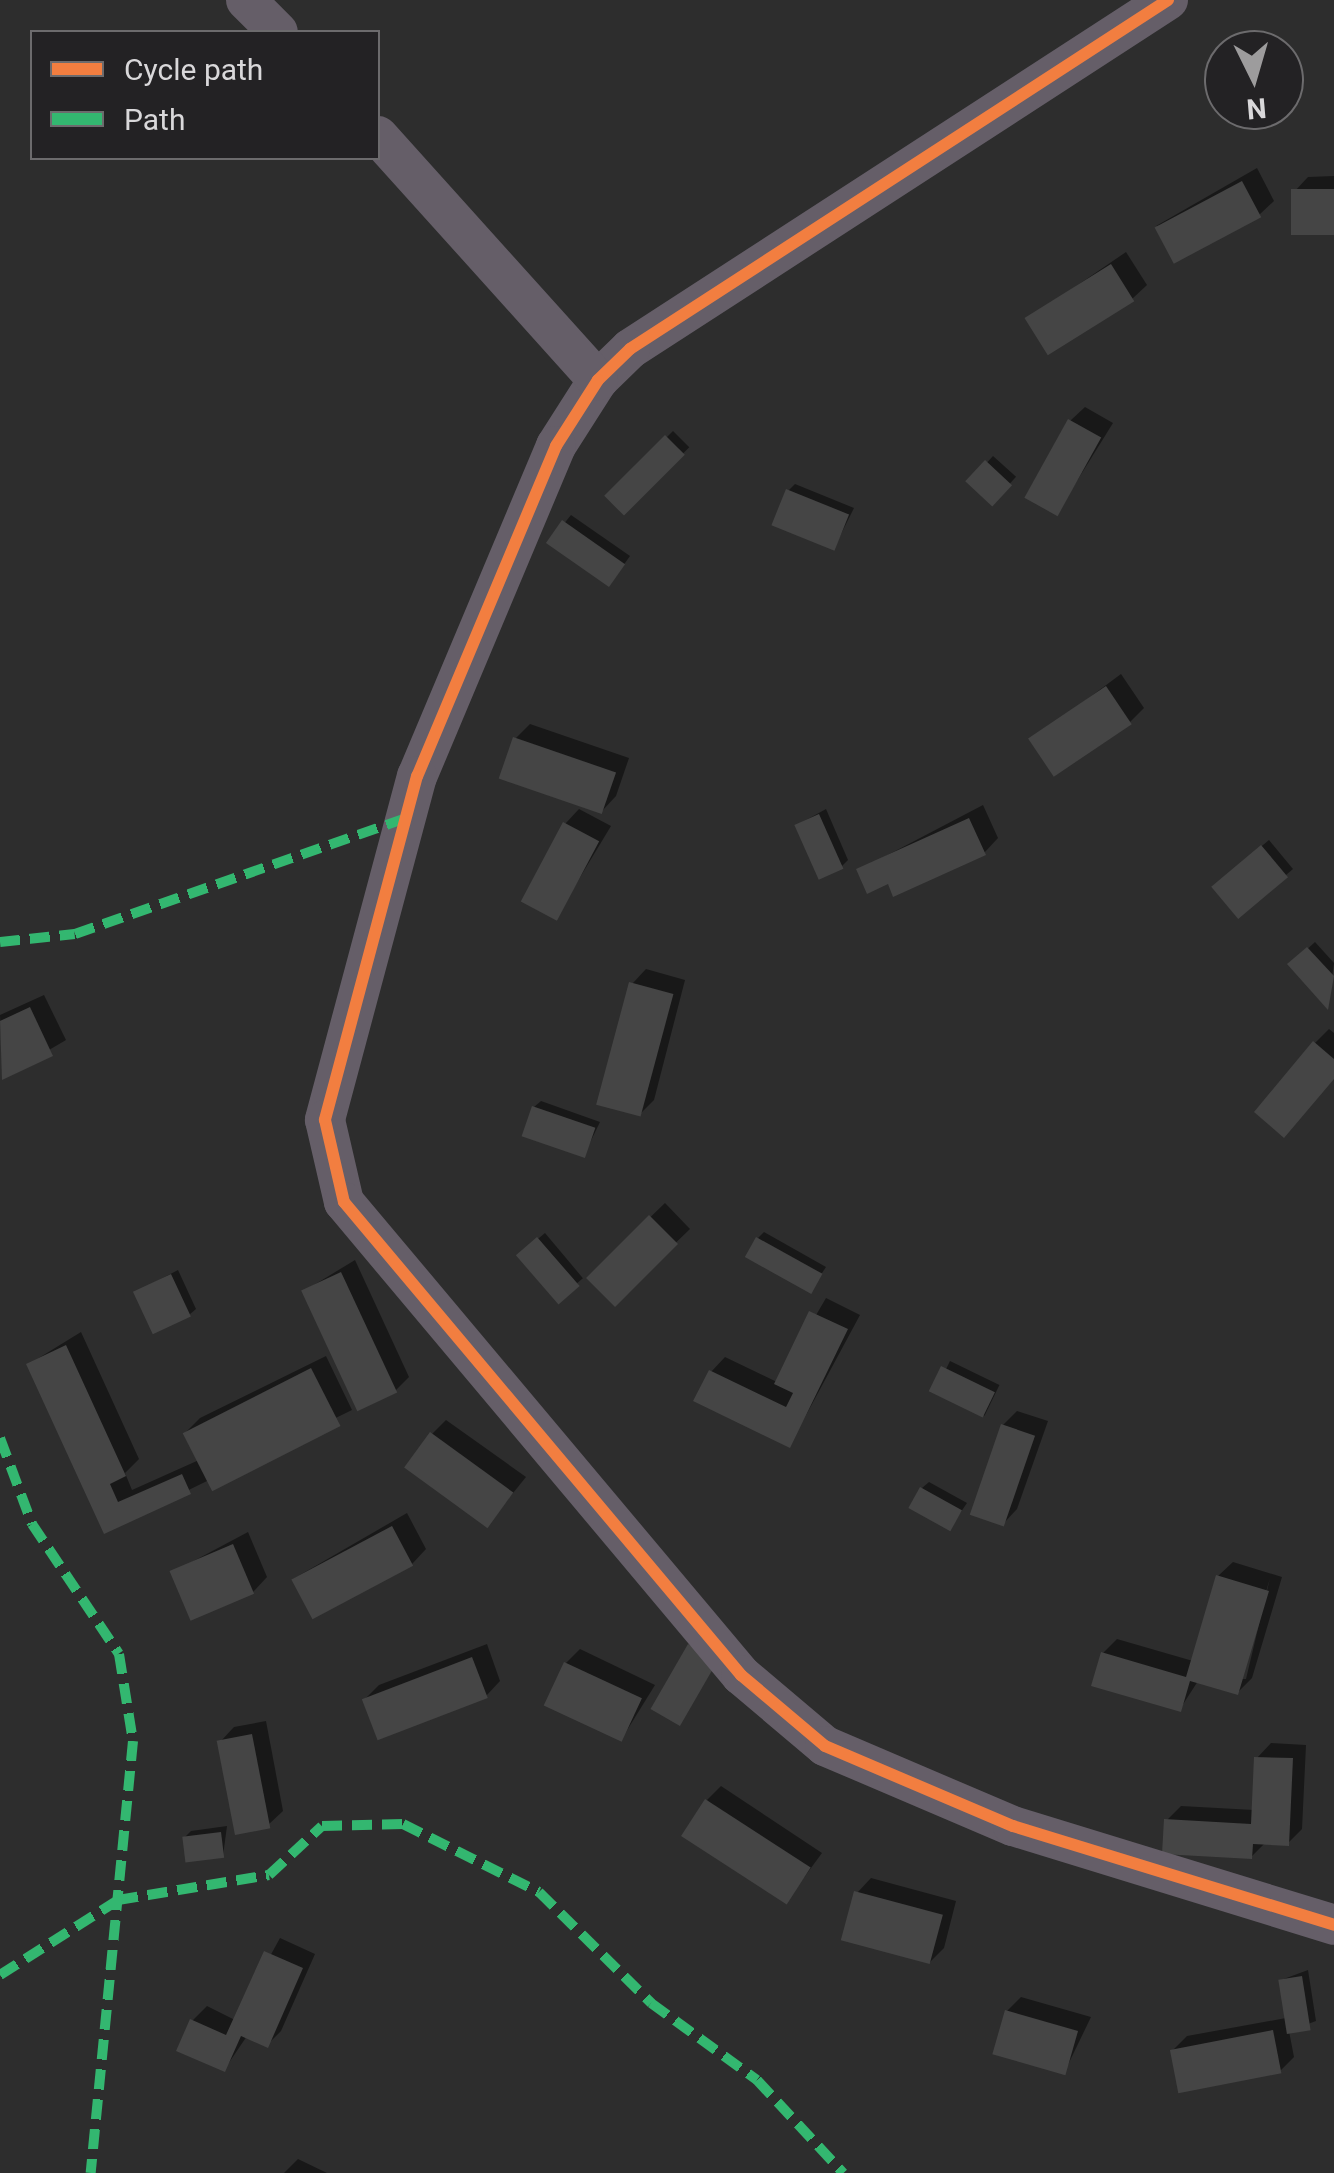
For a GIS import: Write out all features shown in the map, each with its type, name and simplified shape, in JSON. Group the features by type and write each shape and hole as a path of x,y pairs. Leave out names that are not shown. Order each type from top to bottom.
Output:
{"street":[{"path":"246,0 276,30"},
{"path":"1168,0 630,349 598,380 556,446 417,776 386,910 329,1077 329,1169 344,1202 741,1675 825,1746 1013,1826 1334,1925"},
{"path":"380,138 598,380"}],"building":[{"path":"1242,181 1261,217 1174,264 1155,227"},
{"path":"1291,189 1334,189 1334,235 1291,235"},
{"path":"1111,264 1134,301 1048,355 1024,318"},
{"path":"1068,419 1101,437 1058,516 1024,498"},
{"path":"665,435 685,455 624,516 604,496"},
{"path":"985,460 1012,485 992,506 965,481"},
{"path":"786,489 849,514 834,551 771,525"},
{"path":"562,520 625,564 609,587 546,543"},
{"path":"1106,686 1132,724 1054,777 1028,739"},
{"path":"513,737 616,772 602,814 499,779"},
{"path":"819,814 843,869 819,880 794,825"},
{"path":"969,818 986,855 893,897 888,884 867,894 856,869"},
{"path":"563,822 599,841 557,921 521,901"},
{"path":"1261,845 1288,877 1238,919 1211,887"},
{"path":"1307,947 1334,976 1328,1010 1287,964"},
{"path":"629,982 673,994 641,1117 596,1105"},
{"path":"30,1007 53,1056 2,1080 0,1021"},
{"path":"1313,1041 1334,1059 1334,1079 1284,1138 1254,1112"},
{"path":"532,1106 595,1128 585,1158 522,1136"},
{"path":"649,1215 678,1244 615,1307 586,1278"},
{"path":"537,1237 580,1286 559,1304 516,1255"},
{"path":"756,1237 822,1274 811,1294 745,1257"},
{"path":"341,1272 397,1393 357,1411 301,1291"},
{"path":"171,1274 191,1317 153,1334 133,1292"},
{"path":"809,1311 848,1329 790,1448 693,1401 709,1370 786,1407 793,1393 774,1384"},
{"path":"66,1345 126,1476 110,1484 118,1502 182,1474 191,1494 104,1534 26,1364"},
{"path":"941,1366 995,1392 983,1417 929,1391"},
{"path":"311,1368 341,1426 212,1491 183,1433"},
{"path":"1001,1424 1035,1436 1004,1526 970,1515"},
{"path":"430,1432 513,1493 487,1528 404,1468"},
{"path":"920,1487 962,1510 950,1531 908,1508"},
{"path":"392,1526 413,1566 312,1619 291,1580"},
{"path":"233,1544 254,1594 191,1621 169,1571"},
{"path":"1216,1575 1269,1591 1238,1695 1190,1681 1181,1712 1091,1686 1101,1652 1186,1677"},
{"path":"688,1644 717,1661 680,1726 650,1709"},
{"path":"472,1657 488,1698 378,1740 362,1699"},
{"path":"564,1662 642,1698 622,1742 544,1706"},
{"path":"252,1734 270,1828 235,1835 217,1741"},
{"path":"1254,1757 1293,1758 1289,1846 1253,1844 1252,1859 1162,1854 1164,1819 1251,1824"},
{"path":"705,1799 811,1868 787,1905 681,1836"},
{"path":"221,1832 224,1858 185,1863 182,1837"},
{"path":"854,1891 943,1915 930,1964 841,1940"},
{"path":"264,1951 303,1968 268,2048 241,2036 225,2072 176,2051 190,2019 226,2035"},
{"path":"1302,1976 1311,2030 1287,2034 1278,1980"},
{"path":"1005,2010 1078,2031 1065,2075 992,2054"},
{"path":"1273,2030 1281,2073 1178,2093 1170,2050"}],"marked path":[{"path":"0,942 75,934 404,819"},
{"path":"0,1438 32,1524 119,1654 133,1741 91,2173"},
{"path":"0,1975 118,1900 269,1875 322,1826 403,1824 539,1892 651,2003 757,2080 843,2173"}],"cycle path":[{"path":"1168,0 630,349 598,380 556,446 417,776 325,1120 344,1202 741,1675 825,1746 1013,1826 1334,1925"}]}
